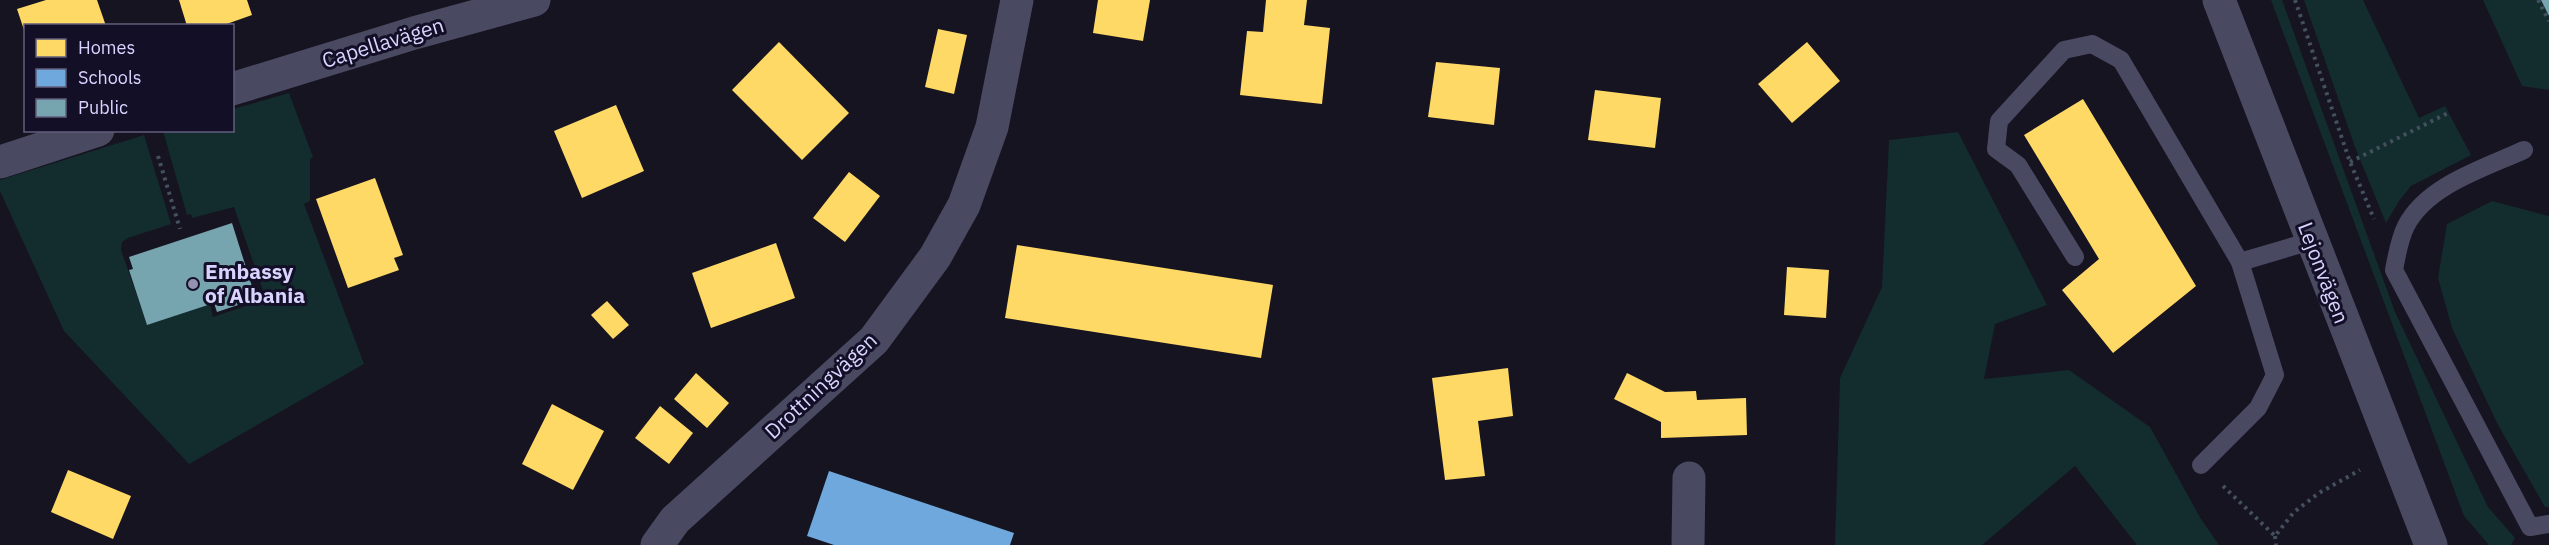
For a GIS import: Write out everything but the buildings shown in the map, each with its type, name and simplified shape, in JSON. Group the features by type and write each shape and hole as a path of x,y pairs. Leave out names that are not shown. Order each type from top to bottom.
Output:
{"street":[{"name":"Capellavägen","path":"234,88 414,33 534,0"},
{"name":"Drottningvägen","path":"657,545 675,520 873,340 935,256 964,205 992,127 1017,0"},
{"name":"Lejonvägen","path":"2219,0 2431,545"},
{"path":"0,162 92,132"},
{"path":"1688,545 1689,478"}],"lane":[{"path":"2075,257 2018,165 1996,149 1999,121 2064,50 2092,44 2121,60 2240,262 2275,375 2258,408 2201,465"},
{"path":"2524,150 2430,195 2415,211 2406,227 2399,244 2394,270 2530,527 2549,525"},
{"path":"2240,262 2311,241"}],"path":[{"path":"2295,0 2350,162 2394,270"},
{"path":"2538,0 2549,21"},
{"path":"2350,162 2448,113"},
{"path":"158,156 180,229"},
{"path":"2201,465 2275,536 2276,545"},
{"path":"2275,536 2294,512 2319,493 2360,470"}],"green space":[{"path":"2271,0 2282,0 2395,312 2488,507 2515,538 2511,545 2489,545 2464,516"},
{"path":"2304,0 2363,0 2419,118 2445,106 2471,155 2411,186 2386,223 2355,147"},
{"path":"2483,0 2541,0 2549,16 2549,90 2522,86"},
{"path":"289,93 313,157 310,159 310,201 304,204 364,364 189,464 64,331 0,191 0,180 144,135 171,224 122,242 121,250 147,324 210,304 213,317 266,299 234,207 192,218 191,214 187,215 163,132 234,132 234,109"},
{"path":"1958,132 2047,305 1995,324 1984,379 2069,370 2150,427 2201,519 2219,545 2137,545 2075,466 1982,545 1835,545 1840,378 1882,287 1889,140"},
{"path":"2492,201 2549,216 2549,507 2545,507 2498,425 2452,328 2438,278 2447,224"}],"place":[{"name":"Embassy of Albania","path":"193,284"}]}
